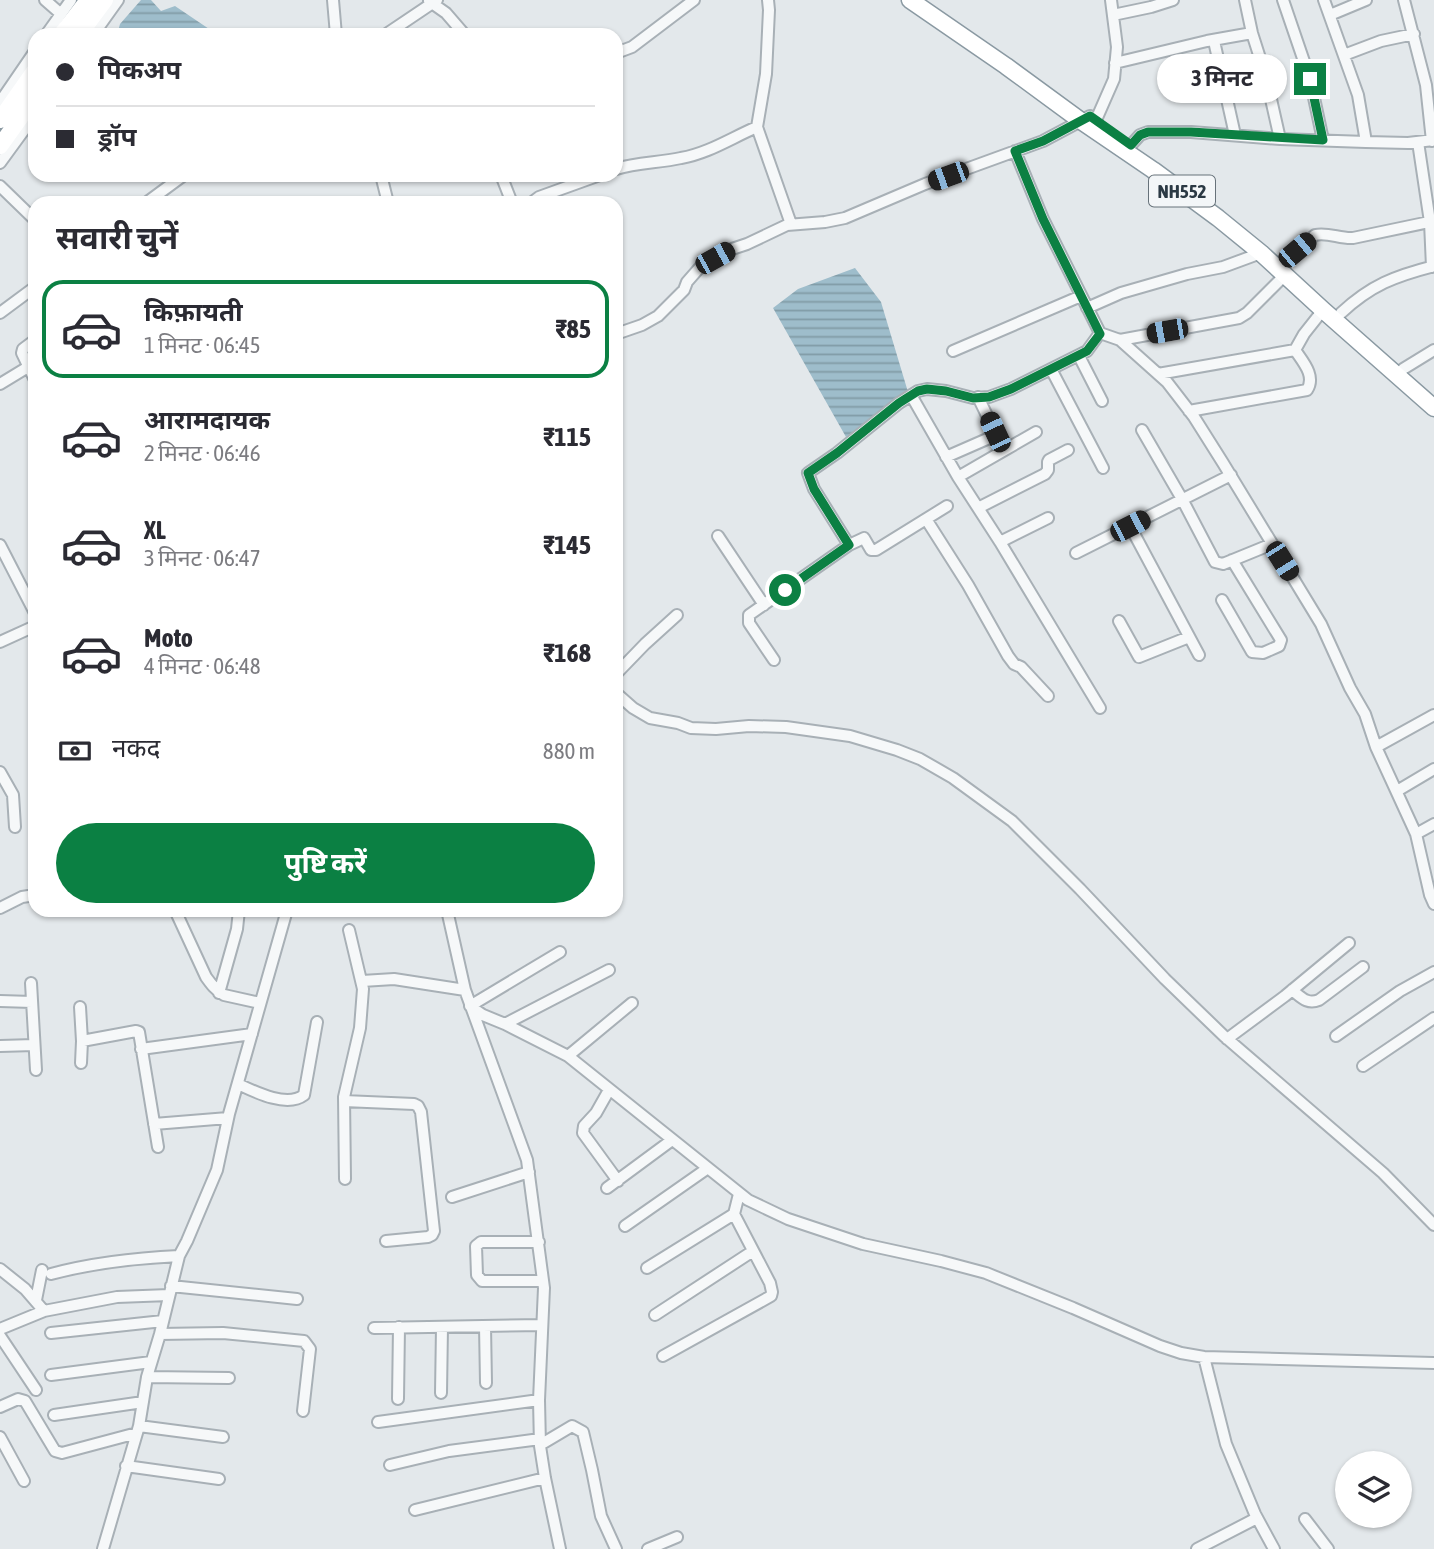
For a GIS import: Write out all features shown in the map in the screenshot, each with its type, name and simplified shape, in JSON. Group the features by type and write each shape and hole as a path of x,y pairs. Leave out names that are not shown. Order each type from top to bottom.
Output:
{"highway":[{"path":"66,28 88,0"},
{"path":"84,28 105,0"},
{"name":"NH552","path":"910,0 1198,192 1434,396"},
{"name":"NH552","path":"925,0 1089,119 1284,268 1323,310 1434,408"},
{"path":"0,120 28,80"},
{"path":"0,146 28,107"}],"street":[{"path":"45,0 61,14"},
{"path":"51,28 71,0"},
{"path":"98,28 118,0"},
{"path":"333,0 335,28"},
{"path":"623,50 632,47 694,0"},
{"path":"768,0 768,50 757,127 791,224"},
{"path":"623,332 659,316 684,290 687,282 701,266 729,250 791,224 845,218 925,184 1043,141 1089,119 1114,79 1117,47 1111,0"},
{"path":"1113,15 1173,0"},
{"path":"1245,0 1280,139"},
{"path":"1283,0 1310,79 1323,140"},
{"path":"1324,0 1357,95 1366,142"},
{"path":"1330,15 1366,0"},
{"path":"1131,145 1140,135 1148,132 1366,142 1433,141 1426,85 1404,0"},
{"path":"397,28 436,5 459,28"},
{"path":"1115,64 1252,33"},
{"path":"1344,55 1381,41 1414,34"},
{"path":"1214,41 1236,135"},
{"path":"0,102 28,61"},
{"path":"0,163 28,125"},
{"path":"623,166 658,163 698,154 757,127"},
{"path":"1341,313 1373,287 1433,267 1432,221 1418,142"},
{"path":"1015,151 1043,219 1100,334 1120,340 1167,382 1230,475 1321,624 1365,714 1376,747 1416,834 1434,904"},
{"path":"156,196 174,182"},
{"path":"541,196 580,182"},
{"path":"0,186 28,213"},
{"path":"1120,340 1239,318 1247,313 1315,235 1321,233 1344,239 1353,238 1432,221"},
{"path":"1087,308 1121,293 1187,274 1223,267 1262,253"},
{"path":"0,313 28,291"},
{"path":"953,351 1081,296"},
{"path":"1158,374 1295,349 1323,310"},
{"path":"849,545 814,489 808,473 911,395 927,389 989,397 1079,356 1087,351 1100,334"},
{"path":"0,384 28,367 22,353 28,345"},
{"path":"1189,411 1307,390 1311,382 1310,375 1295,349"},
{"path":"1403,369 1434,350"},
{"path":"1079,356 1102,401"},
{"path":"1051,369 1103,468"},
{"path":"911,395 958,477 1100,708"},
{"path":"978,397 995,432 1001,452"},
{"path":"1142,430 1215,562 1223,564 1272,544"},
{"path":"958,477 1036,432"},
{"path":"946,457 995,436"},
{"path":"978,508 1045,474 1048,462 1068,450"},
{"path":"1076,553 1230,475"},
{"path":"774,660 749,623 750,615 849,545 864,538 871,550 876,550 947,506"},
{"path":"1000,542 1048,517"},
{"path":"926,519 968,585 1008,656 1048,696"},
{"path":"1130,526 1199,655"},
{"path":"718,536 764,605"},
{"path":"0,545 28,599"},
{"path":"1222,600 1252,652 1263,653 1279,646 1281,640 1232,560"},
{"path":"623,667 677,615"},
{"path":"1119,621 1139,657 1189,637"},
{"path":"0,642 28,629"},
{"path":"623,700 650,718 691,728 749,726 808,729 850,736 920,759 953,778 1012,821 1165,979 1227,1038 1382,1173 1434,1225"},
{"path":"1376,747 1434,715"},
{"path":"1397,791 1434,769"},
{"path":"0,772 13,796 15,827"},
{"path":"1416,834 1434,824"},
{"path":"0,908 28,896"},
{"path":"178,917 206,977 219,993 260,1003"},
{"path":"219,993 238,917"},
{"path":"103,1549 138,1430 147,1377 179,1256 217,1170 228,1118 283,917"},
{"path":"449,917 470,1006 527,1160 543,1281 540,1442 560,1549"},
{"path":"345,1179 344,1101 360,1028 363,989 349,930"},
{"path":"1227,1038 1349,943"},
{"path":"470,1006 560,952"},
{"path":"1292,990 1305,1001 1315,1002 1363,967"},
{"path":"505,1024 609,970"},
{"path":"1336,1036 1400,991 1434,972"},
{"path":"362,981 394,979 465,990"},
{"path":"31,983 36,1070"},
{"path":"0,1001 32,1002"},
{"path":"568,1056 632,1003"},
{"path":"470,1006 483,1015 568,1056 739,1194 788,1219 863,1244 986,1273 1181,1353 1204,1357 1434,1363"},
{"path":"80,1007 81,1063"},
{"path":"1363,1066 1434,1018"},
{"path":"238,1084 266,1097 294,1100 304,1095 317,1022"},
{"path":"82,1041 136,1031 140,1035 158,1147"},
{"path":"141,1049 252,1034"},
{"path":"0,1046 34,1045"},
{"path":"609,1090 596,1113 584,1126 583,1133 618,1181"},
{"path":"344,1101 414,1104 421,1112 434,1231 428,1237 386,1241"},
{"path":"154,1124 228,1118"},
{"path":"607,1188 673,1140"},
{"path":"625,1226 708,1168"},
{"path":"452,1197 529,1172"},
{"path":"663,1356 771,1296 770,1283 734,1214 739,1194"},
{"path":"647,1268 734,1214"},
{"path":"539,1242 477,1243 477,1275 482,1281 543,1281"},
{"path":"655,1315 753,1251"},
{"path":"36,1300 47,1272 179,1256"},
{"path":"0,1269 25,1289 44,1311"},
{"path":"0,1329 44,1311 170,1290 297,1299"},
{"path":"51,1333 163,1321"},
{"path":"374,1328 542,1325"},
{"path":"441,1394 442,1326"},
{"path":"485,1326 486,1384"},
{"path":"398,1398 399,1327"},
{"path":"160,1334 223,1333 304,1341 310,1349 303,1411"},
{"path":"0,1336 36,1390"},
{"path":"1204,1357 1226,1444 1257,1518 1274,1549"},
{"path":"51,1375 151,1362"},
{"path":"147,1377 229,1378"},
{"path":"0,1408 18,1399 25,1401 55,1451 62,1453 138,1430 223,1437"},
{"path":"378,1422 539,1401"},
{"path":"54,1415 143,1402"},
{"path":"390,1465 449,1451 540,1442 572,1426 583,1432 601,1516 616,1549"},
{"path":"0,1437 24,1481"},
{"path":"126,1466 219,1479"},
{"path":"415,1510 545,1478"},
{"path":"1197,1549 1218,1544 1257,1518"},
{"path":"1305,1519 1328,1549"},
{"path":"648,1549 677,1537"}],"water":[{"path":"141,0 151,0 161,11 175,6 208,28 119,28"},
{"path":"855,268 881,302 908,392 846,437 773,308 798,289"}],"route":[{"path":"785,590 849,545 828,514 808,473 918,391 927,389 973,398 989,397 1011,389 1087,351 1100,334 1043,219 1015,151 1043,141 1090,116 1131,145 1140,135 1148,132 1323,140 1310,79"}]}
